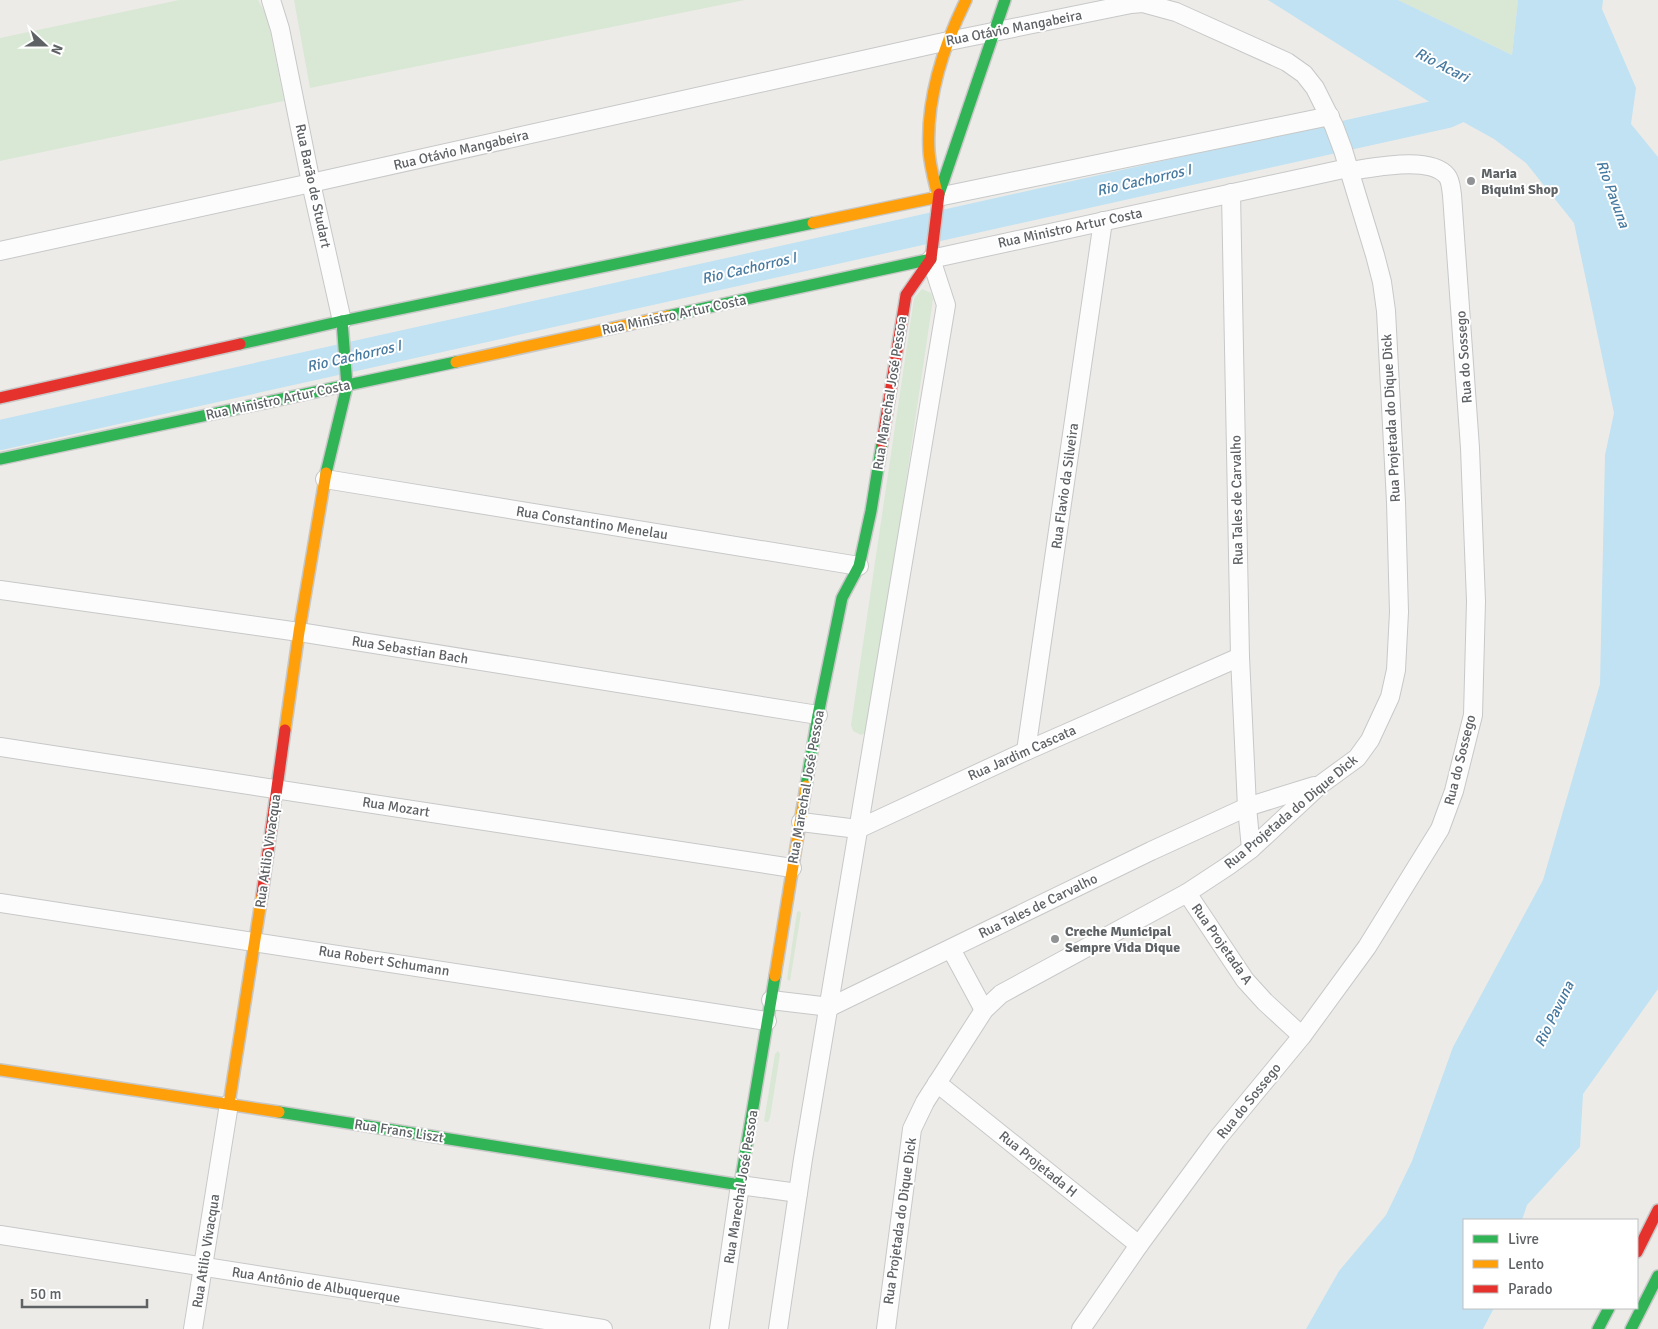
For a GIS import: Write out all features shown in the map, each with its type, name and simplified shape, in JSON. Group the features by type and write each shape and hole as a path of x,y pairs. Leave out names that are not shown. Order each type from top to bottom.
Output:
{"main road":[{"name":"Rua Marechal José Pessoa","path":"740,1185 818,716 842,598 859,566 906,295 932,251 938,197 1004,0"},
{"name":"Rua Marechal José Pessoa","path":"938,197 928,143 933,104 942,66 962,4"},
{"path":"0,398 343,328 938,197"},
{"name":"Rua Ministro Artur Costa","path":"0,459 347,386 932,251"},
{"name":"Rua Barão de Studart","path":"343,328 347,373"},
{"name":"Rua Atilio Vivacqua","path":"229,1104 255,942 299,632 325,479 347,386 347,373"},
{"name":"Rua Frans Liszt","path":"0,1070 229,1104 740,1185"},
{"path":"1638,1250 1658,1210"},
{"path":"1631,1329 1658,1276"},
{"path":"1598,1329 1608,1309"}],"street":[{"name":"Rua Barão de Studart","path":"271,0 280,29 343,328"},
{"name":"Rua Otávio Mangabeira","path":"0,251 921,47 1143,3 1158,6 1195,20 1287,62 1304,74 1315,88 1332,121 1343,150"},
{"name":"Rua Otávio Mangabeira","path":"921,47 942,66"},
{"path":"938,197 1332,121"},
{"name":"Rua Projetada do Dique Dick","path":"886,1329 912,1129 925,1102 984,1010 1001,994 1187,893 1251,849 1320,785 1357,758 1370,740 1390,697 1396,670 1399,612 1396,502 1386,311 1380,273 1343,150"},
{"name":"Rua do Sossego","path":"1081,1329 1139,1245 1217,1139 1302,1036 1367,947 1406,886 1440,829 1454,791 1473,715 1476,601 1470,448 1457,252 1450,186 1448,178 1442,171 1422,165 1348,170"},
{"name":"Rua Ministro Artur Costa","path":"932,251 1103,221 1348,170"},
{"name":"Rua Tales de Carvalho","path":"1232,193 1240,657 1247,807 1251,849"},
{"name":"Rua Flavio da Silveira","path":"1026,751 1103,221"},
{"name":"Rua Marechal José Pessoa","path":"778,1329 798,1194 946,305 932,251"},
{"name":"Rua Constantino Menelau","path":"325,479 859,566"},
{"name":"Rua Sebastian Bach","path":"0,590 299,632 818,716"},
{"name":"Rua Jardim Cascata","path":"858,829 1026,751 1240,657"},
{"name":"Rua Mozart","path":"0,747 792,868"},
{"name":"Rua Tales de Carvalho","path":"830,1007 1151,851 1247,807 1320,785"},
{"path":"801,822 858,829"},
{"name":"Rua Projetada A","path":"1187,893 1245,980 1271,1008 1302,1036"},
{"name":"Rua Robert Schumann","path":"0,903 767,1021"},
{"path":"951,949 984,1010"},
{"path":"771,1000 830,1007"},
{"name":"Rua Projetada H","path":"937,1083 1139,1245"},
{"name":"Rua Atilio Vivacqua","path":"193,1329 229,1104"},
{"name":"Rua Marechal José Pessoa","path":"719,1329 740,1185"},
{"name":"Rua Frans Liszt","path":"740,1185 798,1194"},
{"name":"Rua Antônio de Albuquerque","path":"0,1235 603,1329"}],"green space":[{"path":"179,0 258,0 267,16 284,101 0,161 0,38"},
{"path":"294,0 745,0 310,88"},
{"path":"1398,0 1518,0 1512,55"},
{"path":"922,289 931,293 933,299 870,726 867,732 861,735 853,731 851,725 914,298"},
{"path":"797,912 801,913 790,981 787,979"},
{"path":"778,1051 780,1054 770,1118 766,1122 764,1121 775,1054"}],"water":[{"path":"1268,0 1398,0 1512,55 1518,0 1603,0 1602,9 1636,88 1631,124 1658,157 1658,989 1583,1094 1580,1147 1527,1205 1522,1219 1463,1219 1463,1309 1493,1309 1483,1329 1306,1329 1339,1271 1386,1215 1412,1161 1453,1047 1543,880 1600,684 1605,455 1614,413 1574,223 1526,163 1494,139 1447,113"}],"waterway":[{"name":"Rio Cachorros I","path":"0,435 1447,113 1485,96"}],"traffic: fast":[{"path":"939,194 1005,0"},
{"path":"240,344 813,223"},
{"path":"668,316 931,259"},
{"path":"326,473 347,386 342,321"},
{"path":"0,459 456,362"},
{"path":"806,786 818,715 842,598 859,566 871,511 882,443"},
{"path":"279,1112 740,1185 775,976"},
{"path":"1631,1329 1658,1276"},
{"path":"1598,1329 1608,1309"}],"traffic: slow":[{"path":"938,196 929,151 930,112 944,54 966,0"},
{"path":"813,223 938,197"},
{"path":"456,362 668,316"},
{"path":"285,730 299,632 326,473"},
{"path":"775,976 806,786"},
{"path":"229,1104 262,895"},
{"path":"0,1070 279,1112"}],"traffic: jam":[{"path":"882,443 906,295 931,259 939,194"},
{"path":"0,398 240,344"},
{"path":"262,895 285,730"},
{"path":"1638,1250 1658,1210"}],"place":[{"name":"Maria Biquini Shop","path":"1471,181"},
{"name":"Creche Municipal Sempre Vida Dique","path":"1055,939"}],"water label":[{"name":"Rio Acari","path":"1442,65"},
{"name":"Rio Pavuna","path":"1613,194"},
{"name":"Rio Pavuna","path":"1554,1014"}]}
